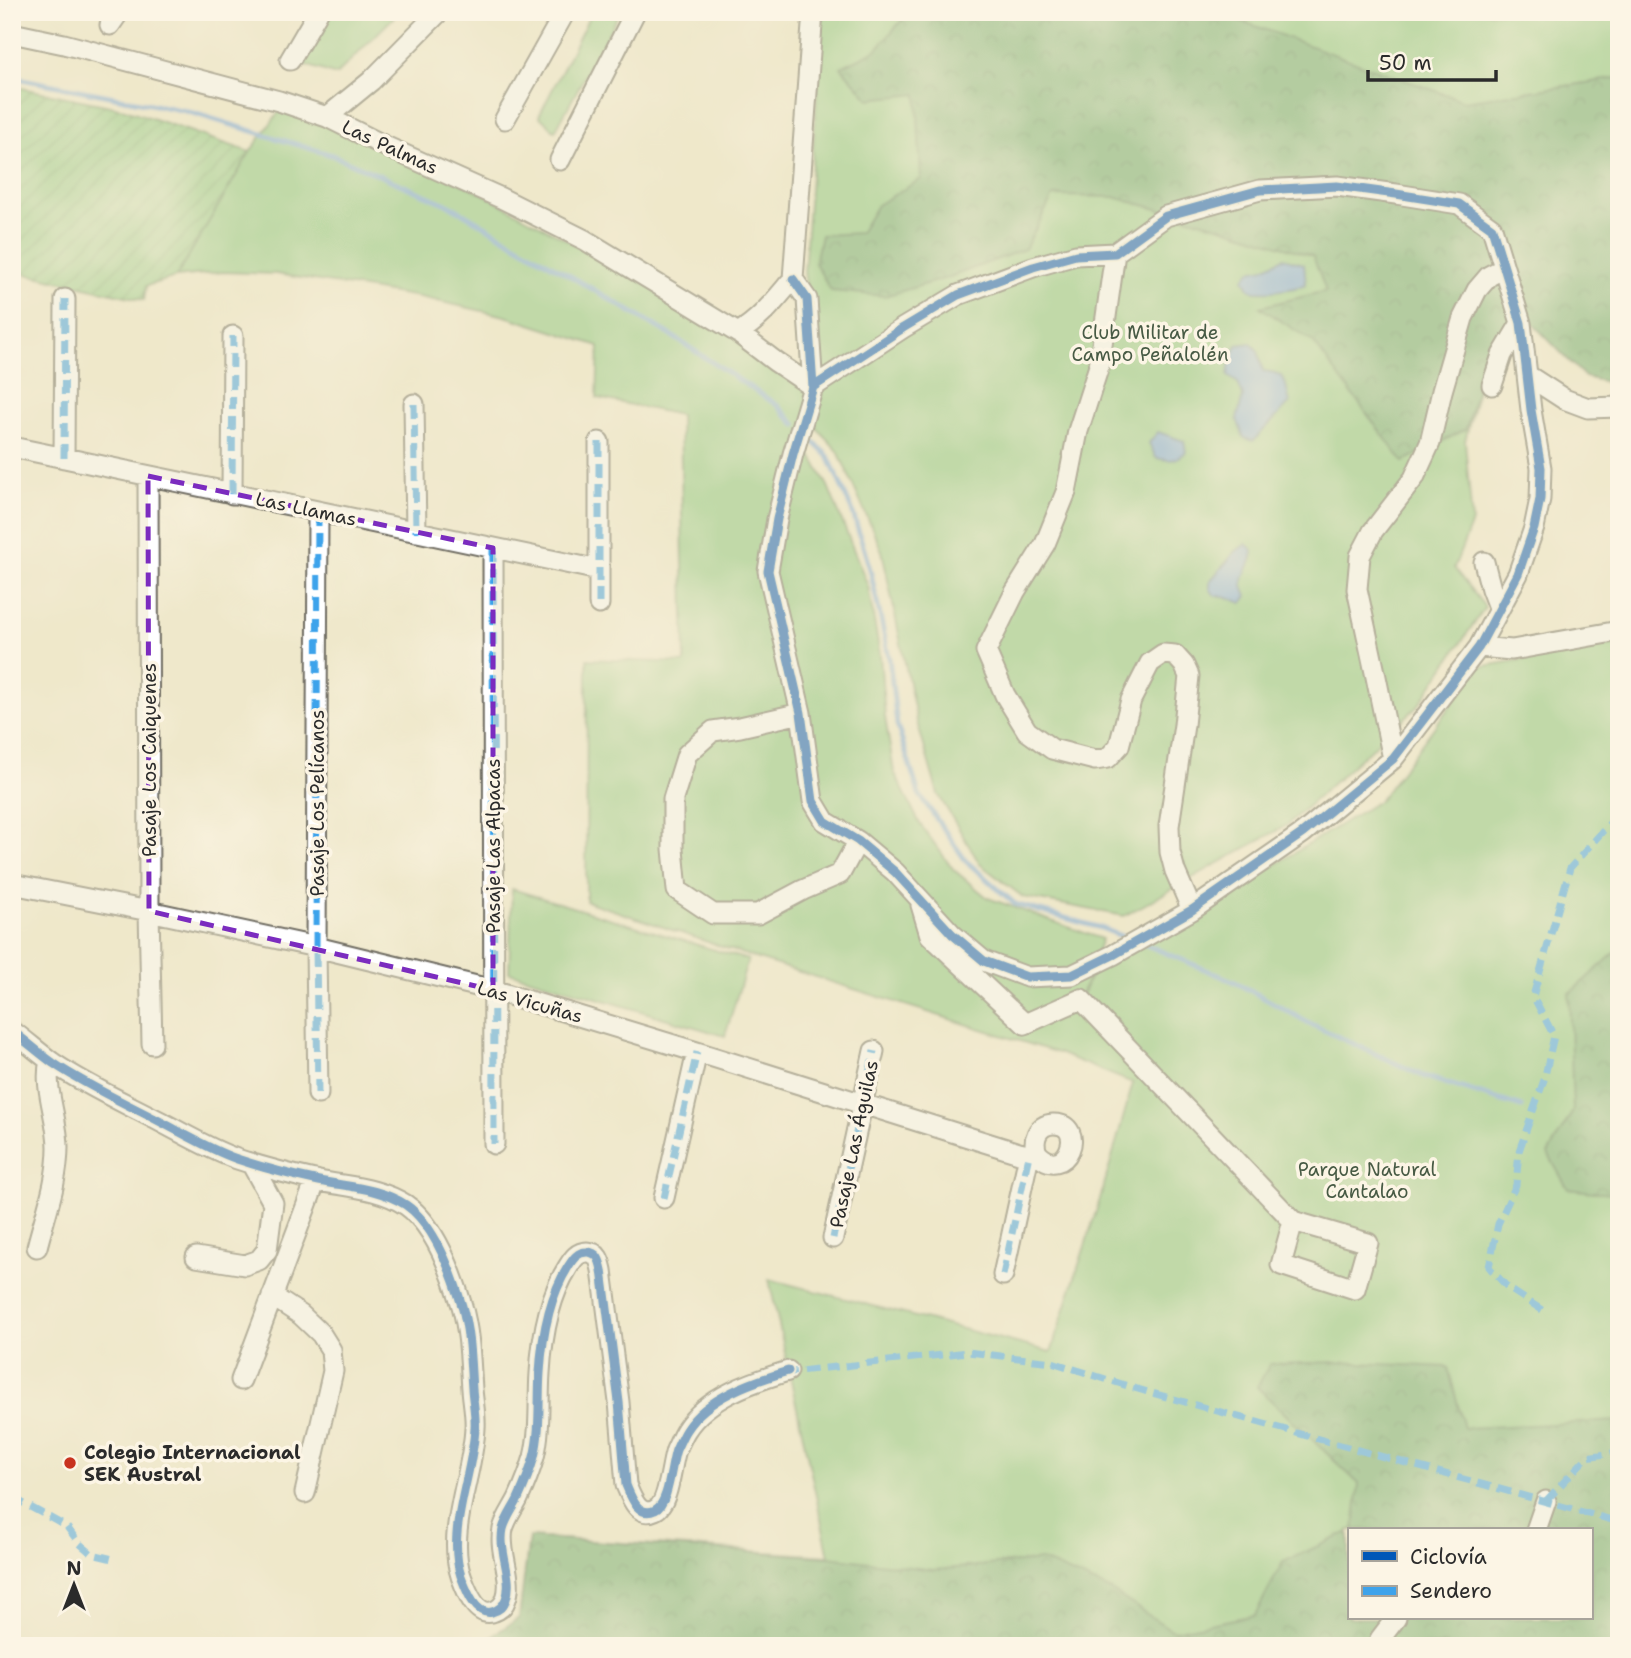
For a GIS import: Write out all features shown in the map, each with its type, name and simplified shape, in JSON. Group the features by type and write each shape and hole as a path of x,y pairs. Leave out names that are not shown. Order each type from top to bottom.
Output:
{"street":[{"path":"290,60 318,12"},
{"path":"327,117 371,81 439,12"},
{"path":"505,119 565,12"},
{"path":"560,160 635,12"},
{"path":"738,333 753,324 793,279 813,12"},
{"name":"Las Palmas","path":"12,33 64,44 279,101 327,117 585,240 738,333 813,387"},
{"path":"793,279 807,299 813,387 777,519 768,571 801,713 813,800 825,821 858,841 895,872 952,934 984,961 1027,977 1072,975 1192,911 1303,833 1393,760 1479,647 1518,574 1534,528 1540,499 1541,468 1521,323 1492,228 1459,204 1337,186 1260,190 1166,216 1115,253 1076,255 1033,267 958,295 813,387"},
{"path":"1115,253 1099,366 1078,431 1066,492 1045,544 1016,592 986,651 1006,695 1027,731 1052,749 1095,760 1108,758 1119,746 1131,700 1150,663 1163,654 1175,655 1184,664 1189,676 1188,690 1169,826 1170,852 1175,871 1192,911"},
{"path":"1393,760 1357,589 1360,556 1373,531 1414,478 1430,443 1463,318 1477,290 1489,276 1504,268"},
{"path":"64,458 65,299"},
{"path":"1492,385 1502,355 1521,323"},
{"path":"232,494 233,336"},
{"path":"1527,375 1564,399 1588,408 1619,407"},
{"path":"414,404 416,532"},
{"path":"599,442 599,604"},
{"name":"Las Llamas","path":"12,447 599,570"},
{"name":"Pasaje Los Caiquenes","path":"148,476 152,1044"},
{"name":"Pasaje Los Pelícanos","path":"318,512 318,1094"},
{"name":"Pasaje Las Alpacas","path":"493,548 494,1144"},
{"path":"1483,562 1499,610"},
{"path":"1479,647 1512,650 1619,631"},
{"path":"801,713 713,731 687,754 673,799 673,849 677,890 713,914 758,914 840,874 858,841"},
{"name":"Las Vicuñas","path":"12,884 316,947 493,990 1033,1154 1003,1275"},
{"path":"919,899 930,935 1025,1024 1081,999 1293,1221 1368,1243 1355,1289 1281,1265 1293,1221"},
{"path":"12,1031 75,1077 235,1159 316,1180 376,1191 406,1205 427,1225 449,1268 468,1334 476,1426 460,1511 456,1553 466,1587 474,1604 481,1610 495,1611 505,1603 508,1584 502,1551 502,1533 533,1458 540,1416 540,1372 551,1305 564,1273 576,1254 585,1251 593,1253 602,1270 626,1485 640,1509 646,1512 658,1508 667,1489 676,1451 698,1416 733,1392 788,1371"},
{"name":"Pasaje Las Águilas","path":"833,1238 874,1051"},
{"path":"664,1198 698,1052"},
{"path":"37,1247 58,1156 48,1078 50,1061"},
{"path":"196,1257 245,1265 259,1260 267,1250 273,1203 251,1163"},
{"path":"241,1380 316,1180"},
{"path":"272,1296 301,1315 321,1334 331,1350 333,1371 305,1493"},
{"path":"1537,1528 1546,1501"},
{"path":"1380,1646 1380,1639 1394,1620"}],"highlighted area":[{"path":"148,476 493,548 493,990 149,911"}],"green space":[{"path":"332,12 399,12 336,75 303,64"},
{"path":"588,12 620,12 555,131 539,116 588,19"},
{"path":"823,12 1619,12 1619,78 1465,101 1495,322 1465,441 1472,522 1454,568 1485,607 1418,706 1287,825 1124,916 1023,897 980,864 938,794 917,722 882,551 838,451 816,427 809,452 828,486 868,586 880,655 885,717 894,772 920,824 954,870 988,898 1102,939 1074,1014 1092,972 1171,929 1380,800 1479,667 1619,643 1619,1646 527,1646 529,1537 829,1556 769,1279 1051,1352 1101,1196 1133,1083 1058,1053 758,959 586,901 587,659 685,663 680,415 597,398 599,346 505,316 419,297 276,274 223,272 176,277 250,152 284,105 478,191 727,328 822,399 804,272"},
{"path":"904,12 1216,12 1464,101 1619,78 1619,385 1585,377 1528,319 1490,340 1466,429 1403,462 1313,342 1260,307 1326,291 1313,256 1114,197 1053,196 1025,249 950,277 885,296 831,291 815,263 821,235 860,233 877,205 921,179 917,94 869,99 841,67 876,50 902,20"},
{"path":"12,86 125,109 250,152 176,277 146,286 144,300 12,271"},
{"path":"512,889 748,960 725,1036 509,972"},
{"path":"1619,949 1619,1195 1568,1189 1548,1154 1573,1111 1569,994"},
{"path":"1336,1362 1448,1367 1464,1428 1619,1421 1619,1646 477,1646 519,1618 529,1537 829,1557 934,1570 1041,1560 1110,1590 1173,1631 1255,1615 1283,1562 1348,1532 1348,1620 1592,1620 1592,1528 1354,1528 1359,1484 1257,1387 1270,1364"}],"water":[{"path":"1283,258 1304,264 1306,284 1278,290 1250,290 1244,279 1250,271 1264,268"},
{"path":"1251,343 1258,351 1263,371 1277,374 1284,379 1290,403 1253,441 1244,438 1237,419 1243,396 1238,383 1228,376 1230,361 1237,345"},
{"path":"1158,432 1184,441 1186,452 1172,460 1156,458 1149,443"},
{"path":"1246,544 1253,550 1243,582 1247,596 1242,603 1225,596 1215,596 1210,589 1210,581 1236,551"}],"waterway":[{"path":"12,77 186,111 332,155 451,206 669,334 777,405 796,425"},
{"path":"803,431 828,456 852,510 870,569 889,657 897,725 919,794 966,861 1015,904 1101,928 1131,940"},
{"path":"1144,944 1233,981 1315,1026 1423,1076 1522,1107"}],"marked path":[{"path":"64,458 65,299"},
{"path":"232,494 233,336"},
{"path":"414,404 416,532"},
{"path":"599,442 599,604"},
{"path":"318,512 318,1094"},
{"path":"493,548 494,1144"},
{"path":"1542,1310 1508,1288 1489,1267 1498,1224 1516,1185 1519,1151 1544,1080 1554,1036 1533,996 1570,868 1619,813"},
{"path":"833,1238 874,1051"},
{"path":"664,1198 697,1052"},
{"path":"1003,1275 1029,1155"},
{"path":"782,1373 968,1352 1052,1362 1134,1388 1619,1522"},
{"path":"1546,1501 1587,1457 1619,1452"},
{"path":"12,1497 67,1527 92,1554 117,1560"}],"cycle path":[{"path":"793,279 807,299 813,387 777,519 768,571 801,713 813,801 825,821 858,841 895,872 952,934 984,961 1027,977 1072,975 1192,910 1303,833 1393,759 1479,647 1518,574 1534,528 1540,499 1541,468 1521,323 1492,228 1459,204 1396,194 1337,186 1260,190 1166,216 1115,253 1076,255 1033,267 958,295 813,387"},
{"path":"12,1031 53,1063 79,1079 218,1151 278,1171 386,1195 406,1205 426,1225 441,1251 465,1316 475,1428 458,1521 457,1558 466,1588 481,1610 495,1611 506,1599 508,1582 502,1547 503,1529 534,1457 541,1359 548,1318 561,1279 578,1255 584,1252 594,1254 601,1267 619,1402 626,1485 640,1509 649,1512 660,1506 676,1450 695,1418 731,1392 788,1371"}],"place":[{"name":"Colegio Internacional SEK Austral","path":"70,1463"}],"park label":[{"name":"Club Militar de Campo Peñalolén","path":"1150,343"},
{"name":"Parque Natural Cantalao","path":"1367,1180"}]}
